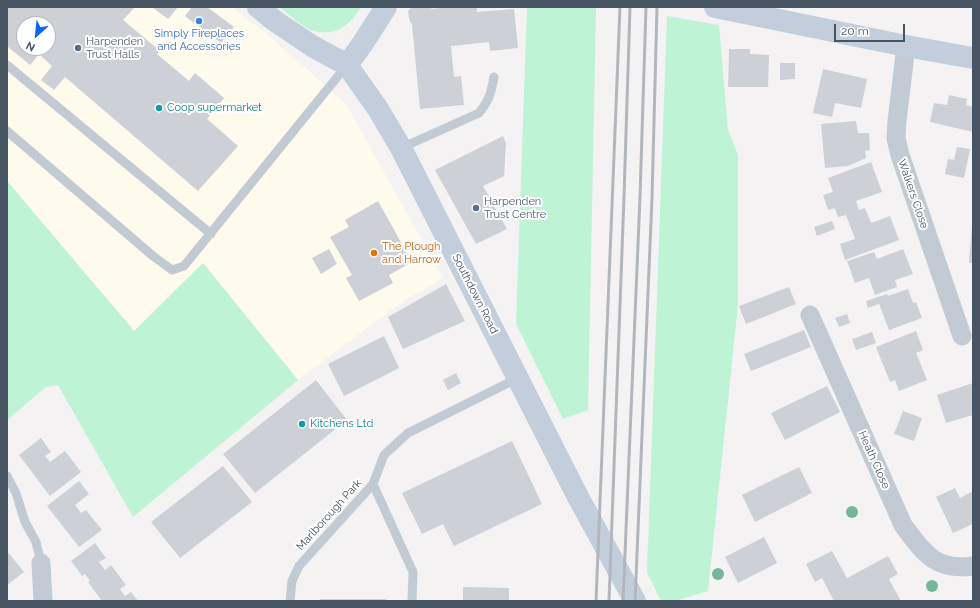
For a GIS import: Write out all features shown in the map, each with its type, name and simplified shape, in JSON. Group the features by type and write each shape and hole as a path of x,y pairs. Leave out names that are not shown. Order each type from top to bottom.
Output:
{"street":[{"name":"Southdown Road","path":"258,7 275,21 312,46 347,65 378,109 401,148 578,497 635,601"},
{"path":"347,65 386,7"},
{"path":"715,7 761,11 906,46 972,53"},
{"name":"Walkers Close","path":"906,46 896,138 900,155 962,336"},
{"name":"Heath Close","path":"810,315 903,525 916,543 932,559 944,565 959,567 973,566"},
{"path":"41,563 44,601"}],"lane":[{"path":"7,65 210,234"},
{"path":"7,131 153,256 172,270 184,266 347,65"},
{"path":"401,148 479,113 487,102 494,76"},
{"name":"Marlborough Park","path":"290,601 292,580 299,566 373,484 384,455 408,433 518,378"},
{"path":"7,476 16,493 26,522 36,542 41,563"},
{"path":"373,484 413,572 412,601"}],"shaded area":[{"path":"7,7 232,7 267,34 346,104 443,278 405,300 298,380 203,263 135,331 7,181"}],"green space":[{"path":"279,7 361,7 353,19 342,28 336,31 323,32 311,30"},
{"path":"527,7 596,7 588,410 563,419 516,324"},
{"path":"667,16 719,25 728,129 738,155 738,305 708,591 675,601 661,601 647,572"},
{"path":"7,181 134,331 203,263 298,380 133,517 58,385 46,387 7,420"}],"building":[{"name":"Coop supermarket","path":"7,7 135,7 123,20 160,51 157,54 189,81 195,73 224,98 207,119 238,146 198,191 65,77 54,90 41,80 52,66 41,56 56,56 56,16 16,16 16,53 7,46"},
{"path":"152,7 178,7 168,19"},
{"path":"192,7 207,7 234,27 221,43 185,16"},
{"path":"412,7 429,7 432,9 447,7 477,7 477,12 514,9 518,48 490,51 489,42 451,46 454,77 461,76 464,105 420,109 412,24 410,22 408,11"},
{"path":"729,49 750,49 750,54 769,55 768,87 728,87"},
{"name":"Coop supermarket","path":"19,56 37,56 30,65"},
{"path":"780,63 795,63 795,79 780,80"},
{"path":"823,69 867,79 861,108 835,103 832,117 813,113"},
{"path":"949,95 967,99 966,105 973,107 973,132 930,122 934,103 947,105"},
{"path":"856,121 858,133 869,133 870,150 865,151 866,158 848,166 825,168 821,124"},
{"name":"Harpenden Trust Centre","path":"503,136 506,144 504,176 483,186 507,229 476,244 435,170"},
{"path":"957,147 970,149 964,178 945,174 948,159 954,160"},
{"path":"871,162 882,192 856,201 859,210 865,208 871,223 890,216 899,240 845,260 840,244 855,239 846,215 838,217 835,208 828,210 823,195 833,192 828,178"},
{"name":"The Plough and Harrow","path":"378,201 412,262 389,275 393,283 359,301 346,278 352,275 330,237 349,227 345,220"},
{"path":"832,221 835,229 817,236 814,227"},
{"path":"972,225 973,263 969,263"},
{"path":"329,249 337,264 321,274 312,258"},
{"path":"903,249 913,274 895,280 897,287 875,295 869,278 855,283 847,261 874,252 877,259"},
{"path":"446,284 465,321 403,349 388,317"},
{"path":"789,287 796,304 746,324 739,306"},
{"path":"908,289 913,303 916,302 922,318 889,330 879,304 868,308 866,301 887,294 888,296"},
{"path":"847,314 850,323 839,327 835,318"},
{"path":"804,330 811,347 751,371 744,354"},
{"path":"916,331 923,350 916,353 927,380 899,391 895,380 890,382 876,347"},
{"path":"872,332 876,343 856,350 852,339"},
{"path":"384,336 399,368 344,396 328,364"},
{"path":"456,373 461,383 448,390 443,380"},
{"name":"Kitchens Ltd","path":"316,380 347,420 255,493 223,454"},
{"path":"973,383 973,415 946,423 937,395"},
{"path":"827,386 840,412 785,440 771,413"},
{"path":"903,411 922,418 914,441 894,434"},
{"path":"41,438 51,452 45,456 50,462 65,451 81,472 50,496 19,455"},
{"path":"512,441 542,504 454,546 443,524 422,534 402,493"},
{"path":"223,466 252,502 180,558 151,522"},
{"path":"799,467 812,493 755,522 742,495"},
{"path":"79,481 89,494 75,505 81,513 86,510 102,530 79,547 47,506"},
{"path":"955,488 960,498 973,491 973,524 953,533 936,497"},
{"path":"764,537 777,563 738,583 725,557"},
{"path":"95,543 106,558 99,562 105,570 111,565 126,585 120,589 125,596 131,592 138,601 102,601 88,582 90,581 85,574 82,576 71,561"},
{"path":"7,551 24,572 7,585"},
{"path":"832,551 847,578 888,556 898,574 889,579 901,601 834,601 822,578 815,582 806,564"},
{"path":"463,587 509,588 509,601 463,601"},
{"path":"320,599 386,599 386,601 320,601"}],"railway":[{"path":"596,601 620,7"},
{"path":"609,601 630,7"},
{"path":"623,601 640,197 646,7"},
{"path":"635,601 652,198 657,7"}],"place":[{"name":"Simply Fireplaces and Accessories","path":"199,21"},
{"name":"Harpenden Trust Halls","path":"78,48"},
{"name":"Coop supermarket","path":"159,108"},
{"name":"Harpenden Trust Centre","path":"476,208"},
{"name":"The Plough and Harrow","path":"374,253"},
{"name":"Kitchens Ltd","path":"302,424"}]}
